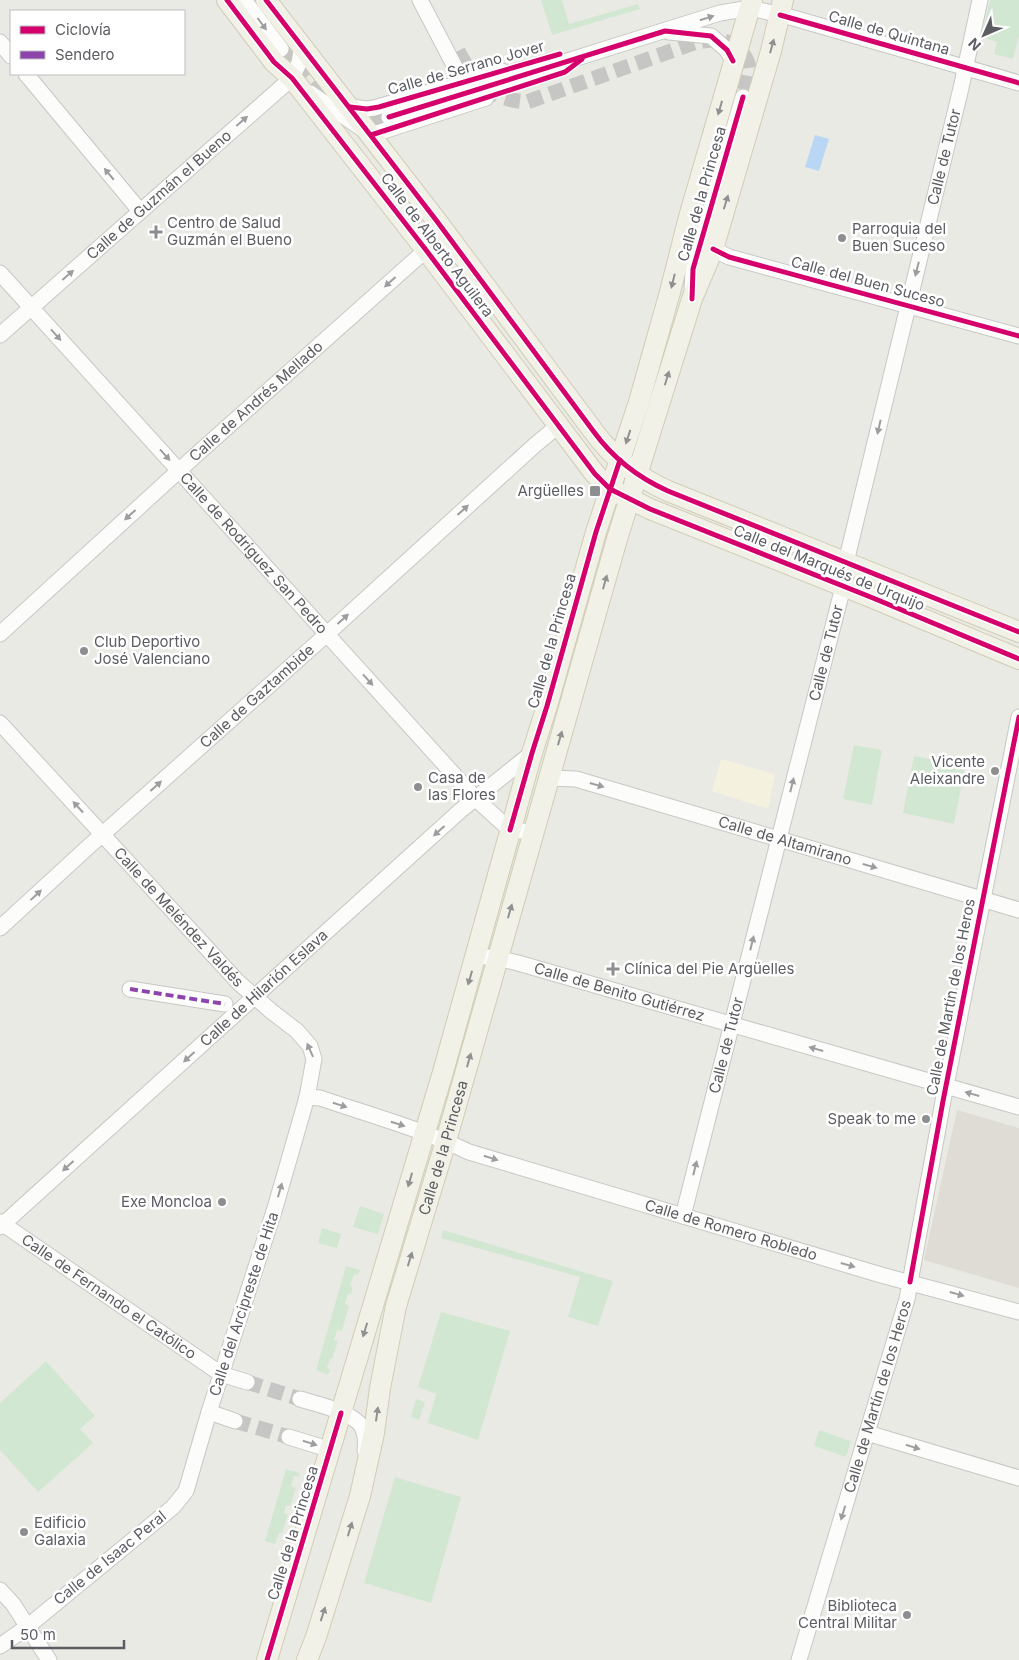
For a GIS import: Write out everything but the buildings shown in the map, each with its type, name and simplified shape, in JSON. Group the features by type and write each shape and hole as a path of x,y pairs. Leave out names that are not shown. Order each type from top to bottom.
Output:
{"main road":[{"name":"Calle de Alberto Aguilera","path":"227,0 274,62 292,78 426,250 600,480 610,489 630,500"},
{"name":"Calle de Alberto Aguilera","path":"266,0 372,135 594,432 620,460 638,475"},
{"name":"Calle de la Princesa","path":"267,1660 331,1450 476,956 510,830 596,532 639,402 692,208 751,4"},
{"name":"Calle de la Princesa","path":"306,1660 319,1627 360,1496 376,1418 394,1312 446,1141 617,539 692,299 712,249 782,8"},
{"name":"Calle del Marqués de Urquijo","path":"638,475 668,491 1019,632"},
{"name":"Calle del Marqués de Urquijo","path":"630,500 1019,659"}],"street":[{"path":"244,0 281,49"},
{"path":"420,0 455,66 461,83"},
{"path":"432,0 458,51"},
{"name":"Calle de Tutor","path":"683,1216 843,587 846,562 980,0"},
{"name":"Calle de Serrano Jover","path":"389,117 751,4"},
{"name":"Calle de Quintana","path":"751,4 782,8 965,68 1019,83"},
{"name":"Calle de Serrano Jover","path":"665,31 711,36 727,50 734,61"},
{"path":"0,42 10,55"},
{"name":"Calle de Guzmán el Bueno","path":"0,335 292,78 299,63 302,45"},
{"name":"Calle de Serrano Jover","path":"322,103 367,109 374,108 565,53 590,54"},
{"name":"Calle de Serrano Jover","path":"372,135 565,72 590,54"},
{"path":"27,75 140,212"},
{"path":"292,78 322,103 372,135"},
{"name":"Calle de la Princesa","path":"692,299 693,268 742,97"},
{"name":"Calle del Buen Suceso","path":"712,249 729,257 1019,336"},
{"name":"Calle de Andrés Mellado","path":"0,634 426,250"},
{"name":"Calle de Rodríguez San Pedro","path":"0,273 476,798 510,830"},
{"name":"Calle de Gaztambide","path":"0,928 534,445 559,425"},
{"name":"Calle de Martín de los Heros","path":"800,1660 907,1299 946,1086 1019,717"},
{"name":"Calle de Meléndez Valdés","path":"0,724 238,982 296,1030 310,1046 314,1060 307,1097"},
{"name":"Calle de Hilarión Eslava","path":"1,1225 476,798 532,753"},
{"name":"Calle de Altamirano","path":"549,778 576,779 1019,910"},
{"path":"510,830 533,832"},
{"name":"Calle de Benito Gutiérrez","path":"476,956 497,958 1019,1107"},
{"path":"130,989 225,1004"},
{"path":"307,1097 320,1098 446,1141"},
{"name":"Calle del Arcipreste de Hita","path":"173,1507 186,1491 209,1412 275,1208 307,1097"},
{"name":"Calle de Romero Robledo","path":"446,1141 469,1152 683,1216 1019,1312"},
{"name":"Calle de Fernando el Católico","path":"1,1225 221,1374 247,1382"},
{"path":"300,1399 341,1413"},
{"path":"209,1412 235,1421"},
{"name":"Calle de la Princesa","path":"341,1413 354,1419 362,1427 364,1434 366,1450 358,1490 360,1496"},
{"path":"867,1433 1019,1478"},
{"path":"289,1437 331,1450"},
{"name":"Calle de Isaac Peral","path":"0,1646 173,1507"},
{"path":"0,1590 13,1604 26,1627 49,1660"}],"shaded area":[{"path":"721,759 775,774 768,809 712,791"},
{"path":"957,1110 1019,1128 1019,1288 924,1260"}],"green space":[{"path":"541,0 562,0 569,24 638,4 640,9 552,35"},
{"path":"990,0 1019,0 1019,36 1013,59 994,54 997,42 981,37"},
{"path":"854,745 882,750 872,805 843,799"},
{"path":"914,756 965,766 954,824 903,813"},
{"path":"360,1206 384,1214 378,1234 353,1227"},
{"path":"322,1228 341,1234 337,1248 318,1243"},
{"path":"443,1230 613,1281 598,1326 568,1317 580,1277 441,1238"},
{"path":"346,1266 360,1270 358,1275 354,1274 350,1286 353,1287 351,1294 348,1294 345,1304 349,1306 342,1331 337,1330 334,1340 338,1341 327,1368 330,1370 328,1375 316,1370"},
{"path":"441,1312 510,1331 478,1440 428,1423 436,1394 418,1387"},
{"path":"46,1361 95,1416 80,1429 93,1443 38,1492 0,1450 0,1403"},
{"path":"416,1399 425,1402 419,1420 411,1417"},
{"path":"819,1430 851,1441 846,1457 814,1446"},
{"path":"286,1469 300,1473 299,1477 294,1476 291,1486 296,1488 290,1506 286,1505 284,1513 288,1515 282,1533 279,1533 275,1544 265,1541"},
{"path":"395,1477 461,1497 431,1603 364,1583"}],"water":[{"path":"815,135 829,139 819,171 805,167"}],"tunnel":[{"path":"458,51 477,80 493,93 527,102 694,43 718,40 730,43 740,51 747,62 749,74 743,97"},
{"path":"281,49 328,99 344,110 370,118 389,117"},
{"path":"247,1382 300,1399"},
{"path":"235,1421 289,1437"}],"marked path":[{"path":"130,989 225,1004"}],"cycle path":[{"path":"227,0 274,62 292,78 426,250 595,474 610,489 650,509 873,598 1019,659"},
{"path":"266,0 436,220 594,432 618,459 647,480 668,491 1019,632"},
{"path":"780,15 1019,83"},
{"path":"389,117 665,31 711,36 727,50 733,61"},
{"path":"350,107 367,109 379,107 560,54"},
{"path":"371,135 565,72 582,59"},
{"path":"692,299 693,269 743,97"},
{"path":"713,249 729,257 1019,336"},
{"path":"510,830 596,532 620,460"},
{"path":"910,1282 943,1101 1019,717"},
{"path":"267,1660 341,1413"}],"place":[{"name":"Centro de Salud Guzmán el Bueno","path":"156,232"},
{"name":"Parroquia del Buen Suceso","path":"842,238"},
{"name":"Argüelles","path":"595,491"},
{"name":"Club Deportivo José Valenciano","path":"84,651"},
{"name":"Vicente Aleixandre","path":"995,771"},
{"name":"Casa de las Flores","path":"418,787"},
{"name":"Clínica del Pie Argüelles","path":"613,969"},
{"name":"Speak to me","path":"926,1119"},
{"name":"Exe Moncloa","path":"222,1202"},
{"name":"Edificio Galaxia","path":"24,1532"},
{"name":"Biblioteca Central Militar","path":"907,1615"}]}
